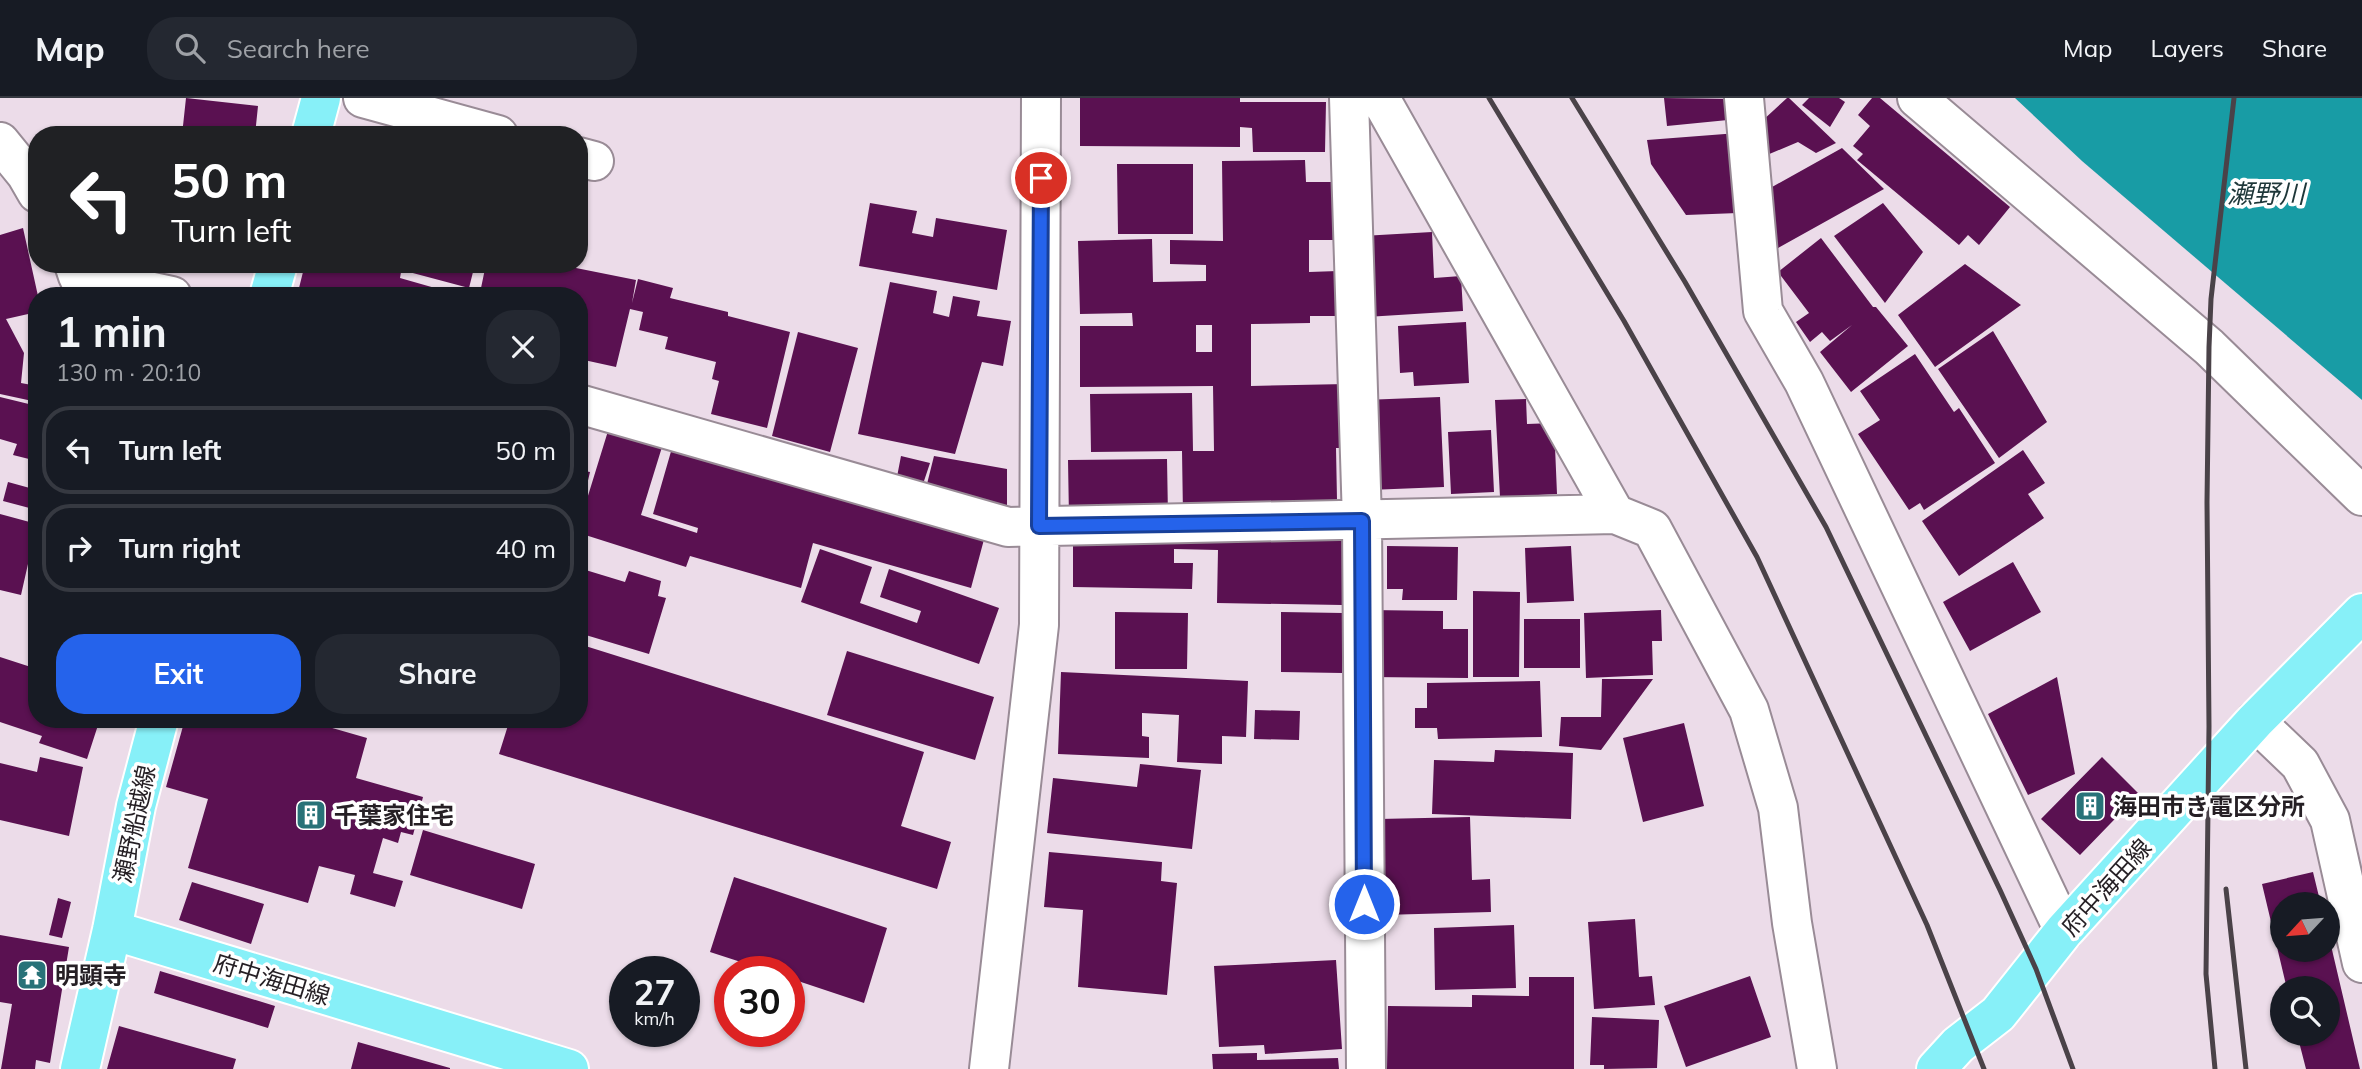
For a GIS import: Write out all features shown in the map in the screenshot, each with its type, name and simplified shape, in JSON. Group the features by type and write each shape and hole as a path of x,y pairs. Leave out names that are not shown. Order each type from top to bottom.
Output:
{"main road":[{"path":"314,126 321,98"},
{"name":"府中海田線","path":"1936,1069 1958,1045 1997,1014 2064,932 2255,721 2362,613"},
{"name":"瀬野船越線","path":"112,930 136,806 157,728"},
{"path":"80,1069 112,930"},
{"name":"府中海田線","path":"112,930 569,1069"}],"street":[{"path":"363,98 465,126"},
{"path":"989,1069 1039,625 1041,98"},
{"path":"1349,98 1362,521 1366,1069"},
{"path":"1380,98 1615,514"},
{"path":"1744,98 1763,310 1804,382 2064,932"},
{"path":"1917,98 2209,347 2362,496"},
{"path":"0,142 28,177"},
{"path":"77,273 78,276 130,287"},
{"path":"588,407 1008,527 1615,514 1652,529 1749,710 1778,808 1792,923 1817,1069"},
{"path":"2255,721 2300,764 2330,820 2362,963"}],"water":[{"name":"瀬野川","path":"2015,98 2362,98 2362,400 2082,161"}],"building":[{"path":"186,98 258,106 256,126 183,126"},
{"path":"1080,98 1240,98 1240,102 1326,102 1325,152 1253,152 1252,128 1240,127 1240,147 1080,146"},
{"path":"1664,98 1735,99 1738,119 1667,126"},
{"path":"1787,98 1836,143 1816,153 1798,142 1767,155 1762,121"},
{"path":"1809,98 1839,98 1845,102 1830,127 1802,105"},
{"path":"1872,98 1880,98 2010,207 1979,245 1968,235 1959,245 1857,160 1863,154 1853,146 1870,126 1858,115"},
{"path":"1738,133 1738,213 1686,215 1651,164 1647,140"},
{"path":"1842,148 1884,189 1769,253 1765,191"},
{"path":"1305,160 1306,182 1336,182 1337,240 1309,240 1309,272 1338,271 1338,316 1310,316 1310,323 1251,324 1251,386 1347,384 1348,448 1336,448 1337,500 1215,503 1215,515 1183,515 1182,451 1091,452 1090,394 1192,393 1193,451 1214,451 1213,386 1080,387 1080,326 1133,326 1132,313 1080,314 1078,241 1152,239 1153,282 1206,281 1206,265 1170,264 1170,240 1223,241 1222,161","holes":["1196,325 1212,325 1212,352 1196,352"]},
{"path":"1117,164 1193,164 1193,234 1118,234"},
{"path":"870,203 917,211 912,233 933,237 936,218 1007,230 997,290 859,266"},
{"path":"1883,203 1923,252 1885,303 1834,236"},
{"path":"23,228 28,251 28,273 33,273 36,287 28,287 28,314 6,319 24,353 21,383 28,384 28,400 0,394 0,235"},
{"path":"1432,232 1434,278 1461,276 1463,311 1366,317 1362,236"},
{"path":"1821,238 1873,307 1876,307 1908,346 1851,392 1820,352 1852,325 1830,341 1822,332 1810,342 1796,322 1809,313 1778,272"},
{"path":"1965,264 2021,305 1935,367 1898,315"},
{"path":"588,270 636,280 632,303 638,279 673,288 670,298 728,312 728,316 790,332 767,428 711,414 719,381 712,379 716,362 665,349 668,337 639,330 643,312 630,309 616,367 588,361 588,287 481,287 484,273 588,273"},
{"path":"303,273 401,273 400,278 432,287 299,287"},
{"path":"413,273 473,273 469,287"},
{"path":"890,282 937,291 933,313 949,317 953,296 980,301 977,316 1011,321 1003,366 982,362 955,454 858,434"},
{"path":"1466,322 1469,383 1414,386 1413,372 1400,373 1398,326"},
{"path":"1993,331 2047,422 1999,458 1938,369"},
{"path":"798,332 858,348 830,452 772,436"},
{"path":"1915,354 1954,412 1959,408 1995,463 1924,510 1920,503 1909,510 1858,434 1880,420 1860,391"},
{"path":"0,397 28,404 28,459 13,455 17,444 0,439"},
{"path":"1440,397 1444,487 1369,490 1364,400"},
{"path":"1526,399 1527,424 1554,423 1557,494 1500,497 1495,400"},
{"path":"1491,430 1494,492 1451,494 1448,432"},
{"path":"608,431 662,447 641,515 697,533 698,528 653,514 672,448 986,532 971,588 813,543 801,588 690,556 686,567 588,536 588,496"},
{"path":"2023,450 2045,483 2028,494 2044,518 1959,576 1922,521"},
{"path":"901,456 930,463 921,490 896,482"},
{"path":"934,456 1007,469 1007,515 925,492"},
{"path":"1167,459 1168,516 1069,518 1068,460"},
{"path":"8,482 28,488 28,508 3,501"},
{"path":"0,514 28,522 28,564 21,595 0,590"},
{"path":"1073,531 1342,535 1342,605 1217,603 1218,550 1174,549 1174,563 1193,563 1192,589 1073,587"},
{"path":"1387,546 1458,547 1457,600 1402,600 1403,589 1387,589"},
{"path":"1571,546 1574,601 1527,603 1525,548"},
{"path":"820,549 872,567 860,603 917,623 921,611 880,597 889,569 999,608 979,664 801,602"},
{"path":"2013,562 2041,612 1970,651 1943,602"},
{"path":"588,571 625,582 629,571 661,581 658,596 666,598 649,654 588,636"},
{"path":"1473,591 1520,592 1519,677 1473,677"},
{"path":"1370,610 1443,611 1443,629 1468,629 1468,678 1370,677"},
{"path":"1661,610 1662,641 1652,641 1653,675 1586,678 1584,613"},
{"path":"1115,612 1188,613 1187,669 1115,669"},
{"path":"1281,612 1343,613 1342,673 1281,672"},
{"path":"1524,619 1580,619 1580,668 1524,668"},
{"path":"588,647 924,752 901,826 951,842 937,889 499,754 507,728 588,728"},
{"path":"847,651 994,697 975,760 827,715"},
{"path":"0,657 28,666 28,728 97,728 87,759 39,743 42,736 0,722"},
{"path":"1061,672 1248,681 1246,737 1222,736 1222,764 1177,762 1179,715 1142,713 1142,736 1149,737 1149,758 1058,754"},
{"path":"2057,677 2075,774 2028,795 1988,714"},
{"path":"1602,679 1653,679 1601,750 1559,746 1561,717 1601,717"},
{"path":"1540,681 1542,737 1438,739 1437,728 1415,728 1415,708 1427,708 1427,683"},
{"path":"1255,710 1300,711 1299,740 1254,739"},
{"path":"1684,723 1704,806 1643,822 1623,738"},
{"name":"千葉家住宅","path":"182,728 332,728 367,738 356,778 423,797 413,835 401,832 398,843 383,838 373,873 403,881 395,907 350,894 355,875 319,866 308,903 188,868 208,799 166,787"},
{"path":"1495,750 1573,753 1571,819 1432,814 1434,760 1494,762"},
{"path":"40,757 83,767 69,836 0,820 0,763 37,772"},
{"name":"海田市き電区分所","path":"2102,757 2139,794 2080,855 2041,819"},
{"path":"1140,764 1201,770 1192,849 1047,833 1053,778 1137,787"},
{"path":"1470,817 1472,880 1490,879 1491,912 1382,915 1379,819"},
{"path":"423,830 535,864 522,909 410,875"},
{"path":"1049,852 1162,862 1161,881 1177,883 1167,995 1078,987 1083,910 1044,907"},
{"path":"2313,872 2318,892 2270,892 2270,918 2262,884"},
{"path":"734,877 887,928 864,1003 805,983 805,956 722,956 710,952"},
{"path":"192,882 264,904 251,944 179,920"},
{"path":"58,898 71,902 62,938 49,935"},
{"path":"1635,919 1639,977 1652,976 1655,1005 1594,1009 1588,922"},
{"path":"1514,925 1516,988 1435,990 1434,928"},
{"name":"明顕寺","path":"0,935 69,947 50,1063 36,1060 35,1069 1,1069 12,1004 0,1002"},
{"path":"1336,960 1342,1049 1265,1054 1264,1045 1219,1047 1214,966"},
{"path":"2281,962 2335,962 2338,976 2284,976"},
{"path":"160,971 275,1006 268,1028 154,993"},
{"path":"1750,976 1771,1037 1686,1067 1664,1006"},
{"path":"1529,977 1574,977 1574,1069 1387,1069 1388,1006 1472,1007 1472,995 1529,996"},
{"path":"2340,984 2360,1069 2306,1069 2300,1046 2340,1046"},
{"path":"1592,1017 1659,1020 1657,1068 1604,1069 1604,1065 1590,1065"},
{"path":"119,1026 236,1059 233,1069 107,1069"},
{"path":"358,1042 450,1068 450,1069 351,1069"},
{"path":"1257,1053 1257,1060 1338,1058 1339,1069 1213,1069 1212,1054"}],"railway":[{"path":"1489,98 1624,321 1757,557 1927,925 1984,1069"},
{"path":"1572,98 1685,282 1826,527 2000,890 2036,969 2073,1069"},
{"path":"2215,1069 2206,974 2209,347 2211,299 2234,98"},
{"path":"2226,889 2246,1069"}],"place":[{"name":"海田市き電区分所","path":"2090,806"},
{"name":"千葉家住宅","path":"311,815"},
{"name":"明顕寺","path":"32,975"}],"route":[{"path":"1041,178 1039,526 1362,521 1364,904"}]}
